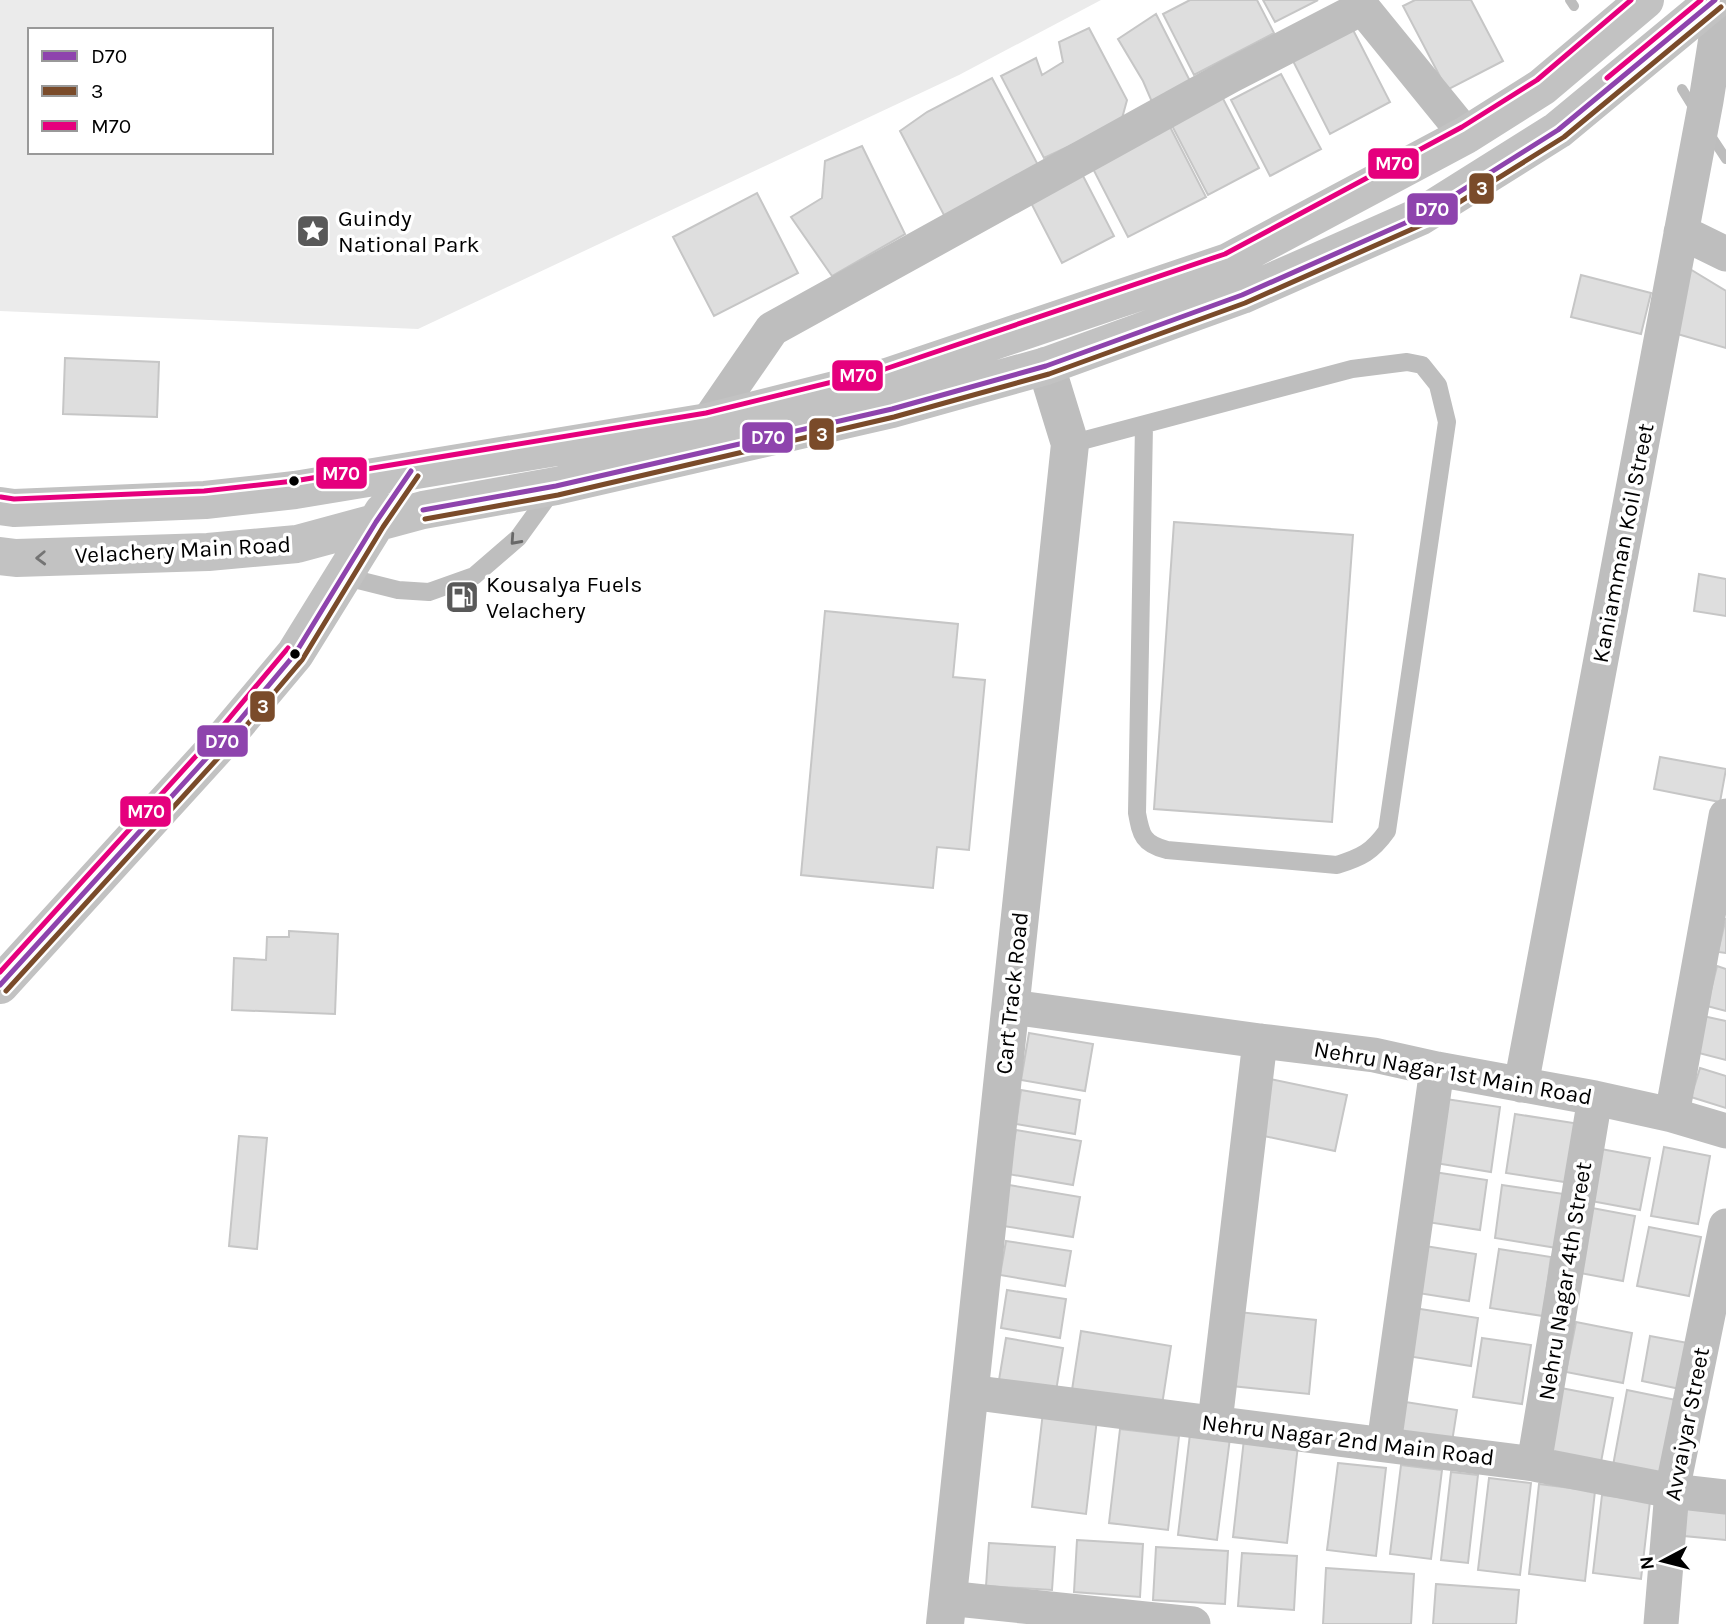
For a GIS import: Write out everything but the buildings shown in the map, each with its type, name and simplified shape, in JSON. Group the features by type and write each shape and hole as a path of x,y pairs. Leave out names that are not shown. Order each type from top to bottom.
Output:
{"main road":[{"path":"0,506 14,508 205,500 295,490 708,422 887,377 1228,262 1466,135 1542,87 1645,0"},
{"name":"Velachery Main Road","path":"0,556 16,558 208,552 297,544 423,510 556,486 892,409 1046,366 1242,295 1421,216 1558,130 1715,0"},
{"path":"0,985 223,740 296,654 342,576 411,471"}],"street":[{"name":"Kaniamman Koil Street","path":"1521,1085 1706,101 1722,0"},
{"path":"708,422 772,329 1230,76 1359,10 1366,12 1466,135"},
{"path":"1681,232 1726,254"},
{"name":"Cart Track Road","path":"946,1611 1070,444 1046,366"},
{"path":"1672,1115 1726,816"},
{"name":"Nehru Nagar 1st Main Road","path":"1011,1007 1374,1055 1595,1098 1672,1115 1726,1132"},
{"path":"1215,1422 1260,1041"},
{"path":"1384,1444 1437,1069"},
{"name":"Nehru Nagar 4th Street","path":"1534,1464 1595,1098"},
{"name":"Avvaiyar Street","path":"1661,1624 1672,1491 1726,1226"},
{"name":"Nehru Nagar 2nd Main Road","path":"968,1392 1534,1464 1672,1491 1726,1497"},
{"path":"946,1611 1193,1624"}],"lane":[{"path":"1070,444 1352,369 1407,362 1422,365 1438,385 1447,422 1387,831 1377,846 1362,857 1337,865 1167,850 1155,847 1145,840 1137,813 1143,425"},
{"path":"342,576 398,590 429,592 474,576 518,538 556,486"}],"shaded area":[{"name":"Guindy National Park","path":"0,0 1101,0 959,75 418,329 0,311"}],"waterway":[{"path":"1570,0 1574,6"},
{"path":"1682,89 1695,110"},
{"path":"1709,133 1726,159"}],"transit line":[{"name":"M70","path":"1,497 14,499 204,491 294,481 706,413 885,369 1225,254 1462,127 1537,80 1631,0"},
{"name":"M70","path":"1607,78 1701,0"},
{"name":"D70","path":"423,510 556,486 892,409 1046,366 1242,295 1421,216 1558,130 1715,0"},
{"name":"3","path":"425,519 558,495 894,417 1049,374 1245,303 1426,223 1564,137 1721,7"},
{"name":"D70","path":"0,985 223,740 295,654 376,522 411,471"},
{"name":"3","path":"6,991 229,746 302,660 383,527 418,476"},
{"name":"M70","path":"0,972 216,734 288,648"}],"place":[{"name":"Guindy National Park","path":"313,231"},
{"name":"Kousalya Fuels Velachery","path":"462,597"}]}
